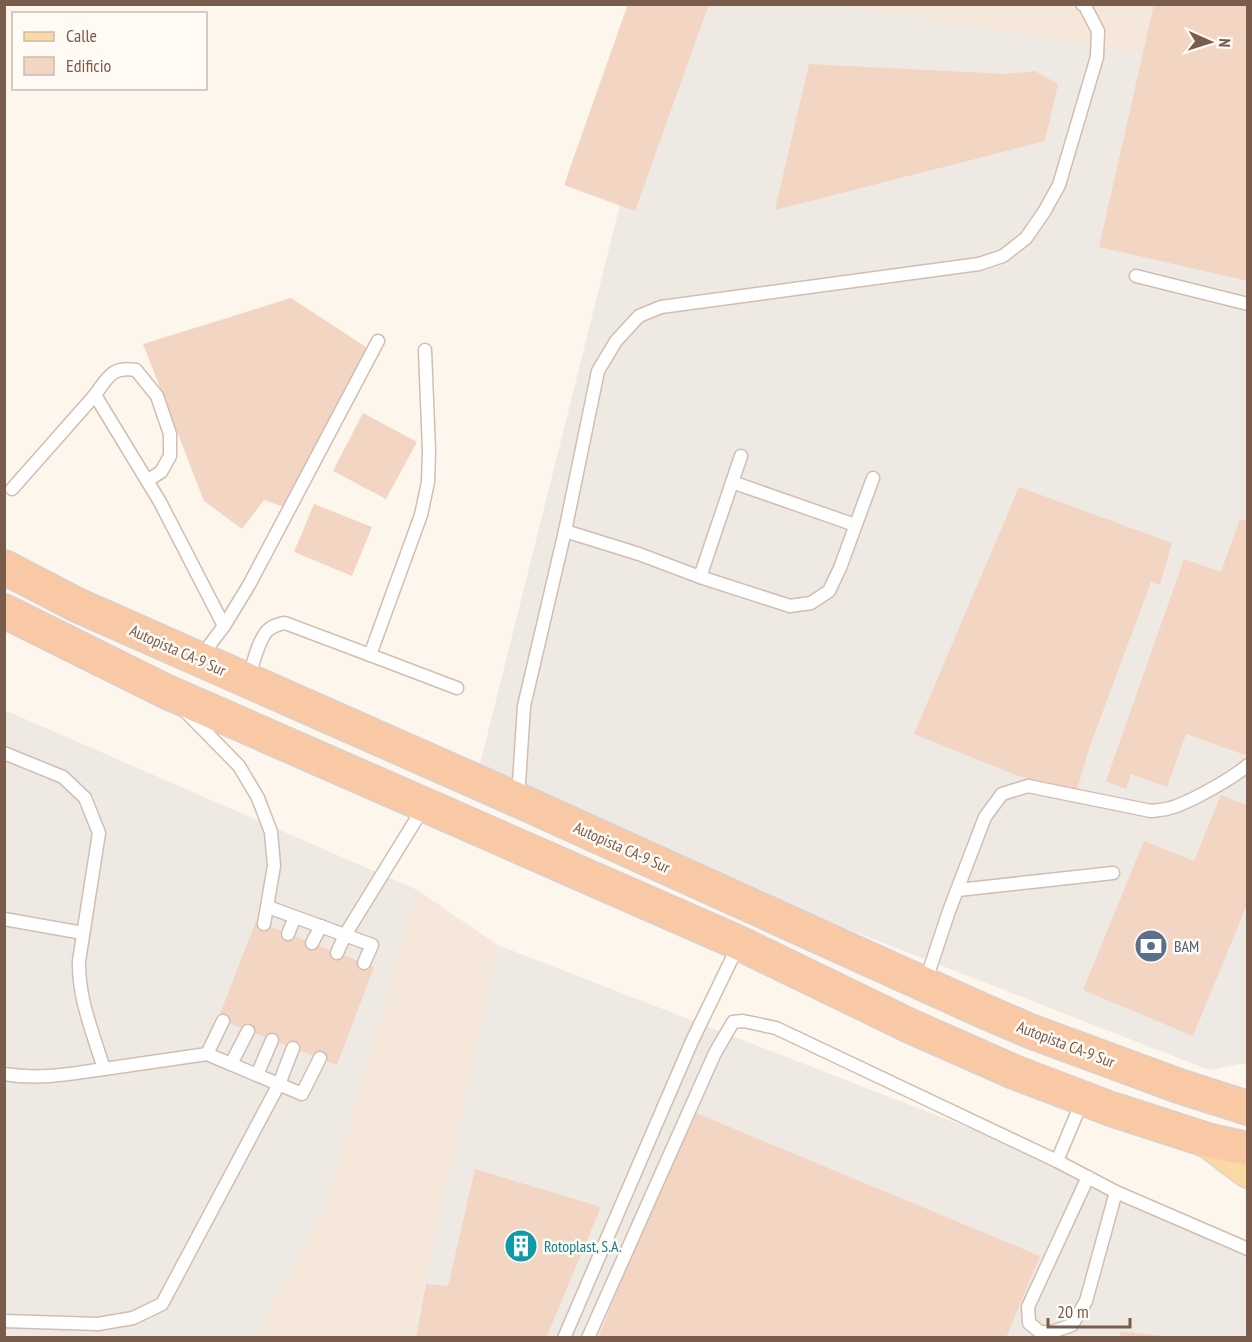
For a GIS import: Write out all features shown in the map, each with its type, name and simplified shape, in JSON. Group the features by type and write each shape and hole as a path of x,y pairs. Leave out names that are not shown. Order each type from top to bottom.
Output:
{"highway":[{"name":"Autopista CA-9 Sur","path":"4,567 77,605 518,800 1030,1031 1246,1103"},
{"path":"4,611 165,691 426,804 739,944 910,1026 1014,1072 1083,1099 1207,1140 1248,1149"}],"main road":[{"path":"1207,1140 1248,1170"}],"lane":[{"path":"518,800 524,706 565,531 598,371 616,341 639,316 661,307 979,264 1004,256 1026,238 1059,185 1097,57 1098,31 1082,4"},
{"path":"1136,276 1248,304"},
{"path":"199,660 224,626 249,585 378,341"},
{"path":"370,655 421,515 428,482 425,350"},
{"path":"12,489 110,375 123,368 136,370 157,396 170,434 170,456 161,472 148,480"},
{"path":"95,395 148,480 224,626"},
{"path":"699,577 741,456"},
{"path":"565,531 790,606 811,603 829,591 840,568 873,478"},
{"path":"732,482 855,525"},
{"path":"248,681 256,653 268,630 285,623 457,688"},
{"path":"165,691 239,766 258,798 271,832 274,866 264,924"},
{"path":"4,753 63,777 86,798 99,833 79,961 80,988 104,1069"},
{"path":"925,984 985,817 1002,794 1028,786 1151,811 1170,808 1185,801 1233,776 1248,765"},
{"path":"337,953 345,935 426,804"},
{"path":"958,890 1113,873"},
{"path":"268,907 372,945 364,963"},
{"path":"288,934 295,917"},
{"path":"4,919 83,933"},
{"path":"312,943 321,926"},
{"path":"564,1338 692,1041 739,944"},
{"path":"207,1054 223,1021"},
{"path":"588,1338 715,1053 733,1022 743,1021 776,1028 1057,1161 1116,1192 1248,1249"},
{"path":"231,1064 248,1031"},
{"path":"257,1075 272,1040"},
{"path":"4,1321 98,1324 133,1318 162,1304 279,1084 293,1048"},
{"path":"4,1074 34,1078 47,1077 207,1054 302,1094 320,1058"},
{"path":"1057,1161 1083,1099"},
{"path":"1088,1177 1028,1307 1029,1323 1040,1332 1052,1332 1072,1325 1086,1301 1116,1192"}],"shaded area":[{"path":"670,5 838,5 1247,70 1247,1063 1209,1070 475,784"},
{"path":"838,5 1247,5 1247,70"},
{"path":"4,710 417,890 498,945 413,1337 5,1337"},
{"path":"4,710 417,890 327,1204 256,1337 5,1337"},
{"path":"498,945 1111,1183 1247,1240 1247,1337 413,1338"}],"building":[{"path":"628,4 709,4 635,211 564,185"},
{"path":"1154,4 1248,4 1248,281 1099,247"},
{"path":"809,64 1006,74 1035,71 1058,84 1045,141 775,210"},
{"path":"291,298 369,349 284,507 264,500 242,529 204,501 143,344"},
{"path":"363,413 417,442 386,499 333,471"},
{"path":"1019,487 1172,543 1160,585 1151,582 1090,746 1076,793 1016,775 914,734"},
{"path":"314,504 372,527 352,576 294,552"},
{"path":"1240,519 1248,521 1248,749 1245,755 1186,734 1167,787 1131,774 1126,789 1106,781 1184,559 1221,572"},
{"path":"1221,795 1248,806 1248,902 1193,1036 1083,990 1144,841 1194,861"},
{"path":"256,921 374,967 337,1065 218,1019"},
{"path":"691,1111 1040,1256 1006,1338 598,1338"},
{"name":"Rotoplast, S.A.","path":"475,1169 601,1207 546,1338 416,1338 426,1284 448,1286"},
{"path":"1120,1331 1162,1336 1162,1338 1120,1338"}],"place":[{"name":"BAM","path":"1151,946"},
{"name":"Rotoplast, S.A.","path":"521,1246"}]}
